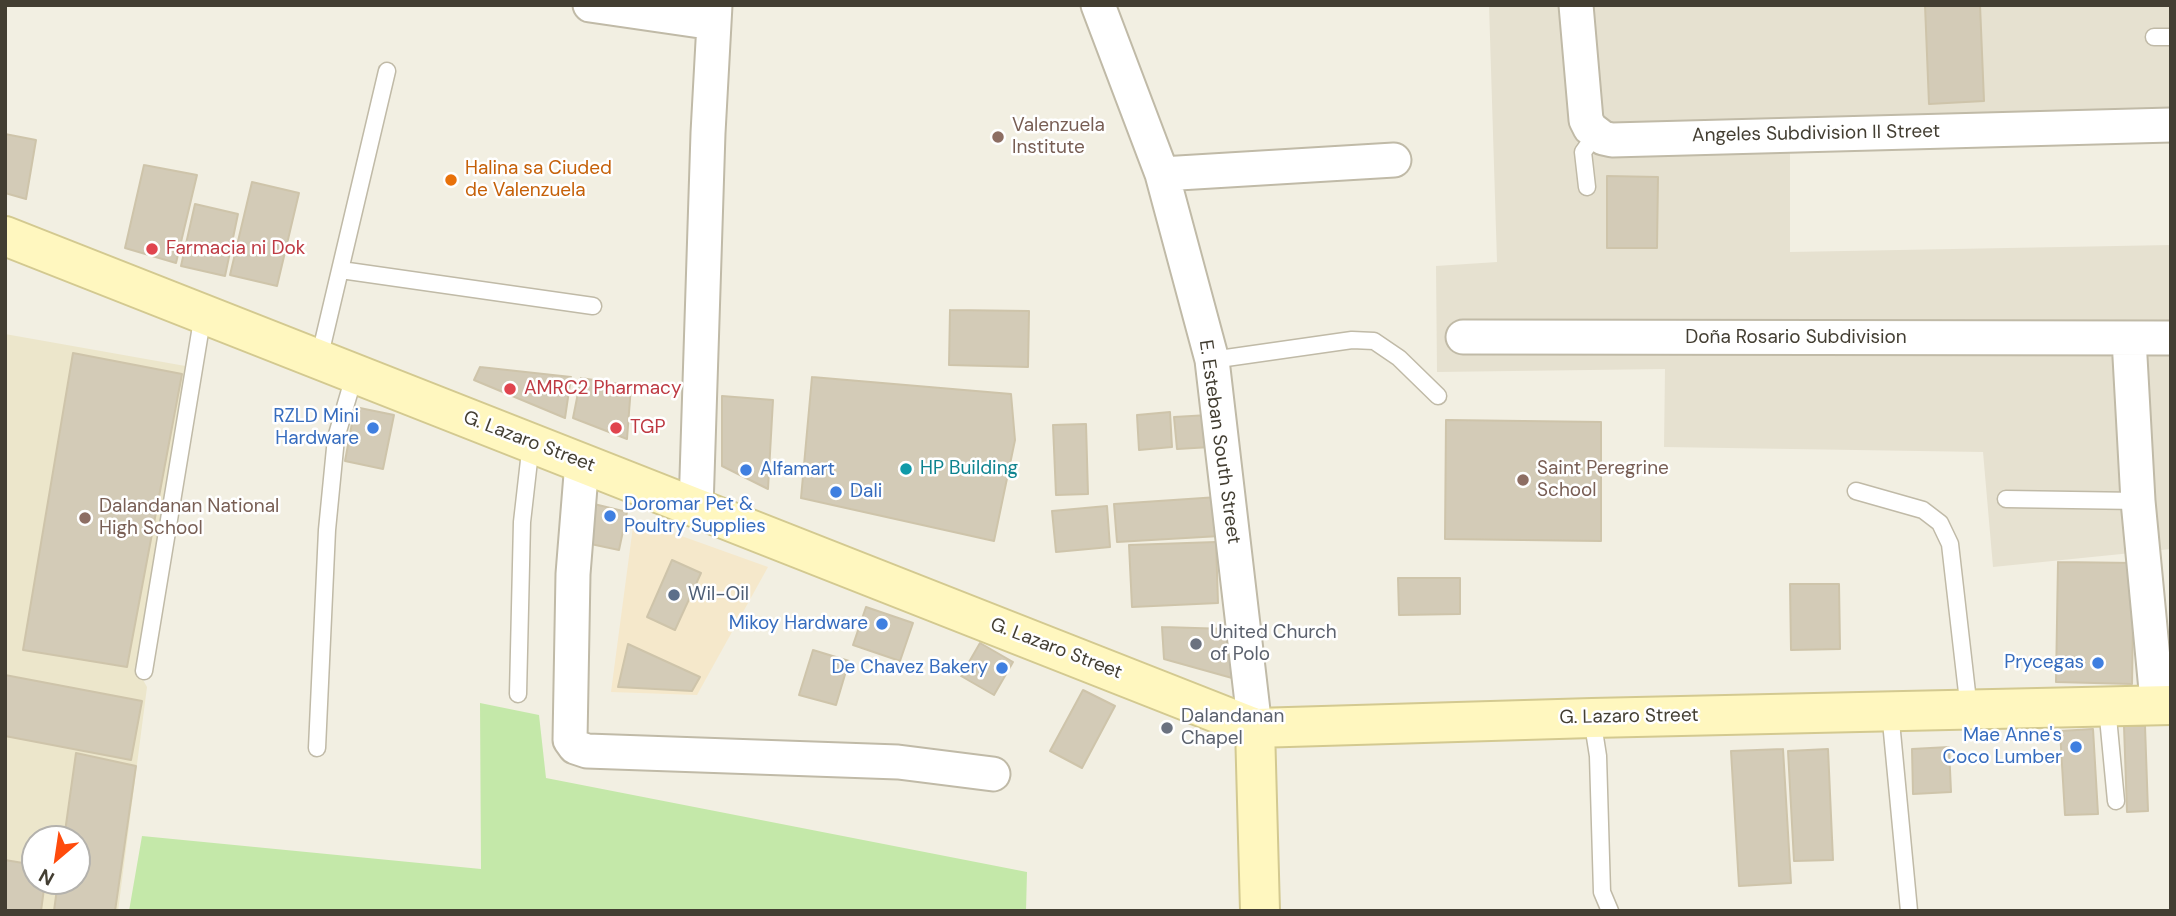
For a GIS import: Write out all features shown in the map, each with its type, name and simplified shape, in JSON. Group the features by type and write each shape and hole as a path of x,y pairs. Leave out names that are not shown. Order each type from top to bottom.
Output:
{"street":[{"path":"590,5 714,14 696,508"},
{"name":"E. Esteban South Street","path":"1098,5 1163,174 1212,360 1255,728"},
{"path":"1577,5 1586,120 1596,134"},
{"name":"Angeles Subdivision II Street","path":"1596,134 1612,139 2171,125"},
{"path":"1163,174 1394,160"},
{"name":"G. Lazaro Street","path":"5,236 1255,728 2163,705"},
{"name":"Doña Rosario Subdivision","path":"1463,337 2171,338"},
{"path":"2129,338 2138,501 2156,690 2163,705"},
{"path":"582,462 573,574 570,740 575,747 587,751 898,762 993,774"},
{"path":"1255,728 1260,911"}],"lane":[{"path":"2154,37 2171,37"},
{"path":"319,359 387,71"},
{"path":"1587,187 1583,152 1596,134"},
{"path":"341,270 593,306"},
{"path":"144,671 203,314"},
{"path":"1212,360 1352,340 1374,341 1399,358 1438,396"},
{"path":"317,748 327,530 336,438 355,373"},
{"path":"519,694 522,522 531,443"},
{"path":"1856,491 1923,510 1940,523 1950,544 1969,710"},
{"path":"2006,499 2138,501"},
{"path":"2108,707 2116,801"},
{"path":"1891,711 1909,911"},
{"path":"1592,718 1598,756 1602,892 1610,911"}],"shaded area":[{"path":"1489,5 2171,5 2171,136 1790,147 1790,252 2171,245 2171,549 1993,567 1983,452 1664,447 1665,369 1437,372 1436,266 1497,262"},
{"name":"Dalandanan National High School","path":"5,334 191,367 137,669 147,687 118,911 5,911"},
{"path":"634,519 768,567 697,695 611,692"}],"green space":[{"path":"480,703 539,715 546,778 1027,872 1026,911 129,911 142,836 481,869"}],"building":[{"path":"1925,5 1980,5 1984,101 1929,104"},
{"path":"5,134 36,140 26,199 5,193"},
{"path":"144,165 197,175 176,263 125,248"},
{"path":"1607,176 1658,177 1657,248 1607,248"},
{"path":"252,182 299,193 277,286 230,275"},
{"path":"195,204 238,214 225,276 181,266"},
{"path":"950,310 1029,311 1028,367 949,365"},
{"path":"73,353 182,374 127,667 23,650"},
{"path":"480,367 571,377 565,418 474,380"},
{"name":"HP Building","path":"812,377 1011,394 1015,440 994,541 801,498"},
{"path":"581,378 631,386 627,439 573,418"},
{"path":"722,396 773,400 768,489 722,466"},
{"path":"355,407 394,415 383,469 345,461"},
{"path":"1170,412 1172,447 1139,450 1137,415"},
{"path":"1209,415 1211,447 1177,449 1174,417"},
{"name":"Saint Peregrine School","path":"1446,420 1601,422 1601,541 1445,539"},
{"path":"1086,424 1088,494 1056,495 1053,425"},
{"path":"1218,497 1220,536 1117,542 1114,504"},
{"path":"594,504 627,512 619,550 586,543"},
{"path":"1107,506 1110,547 1056,552 1052,511"},
{"path":"1216,542 1218,603 1132,607 1129,545"},
{"name":"Wil-Oil","path":"672,560 701,573 675,630 647,617"},
{"path":"2058,562 2134,563 2132,684 2056,682"},
{"path":"1398,578 1460,578 1460,614 1399,615"},
{"path":"1790,584 1839,584 1840,649 1791,650"},
{"path":"866,607 913,623 900,661 853,645"},
{"name":"United Church of Polo","path":"1162,627 1228,629 1232,678 1164,659"},
{"path":"980,643 1013,662 994,695 961,676"},
{"path":"628,644 700,677 692,691 618,687"},
{"path":"813,650 849,661 836,705 799,695"},
{"path":"5,675 142,701 131,760 5,736"},
{"path":"1083,690 1115,706 1082,768 1050,751"},
{"path":"2124,726 2145,726 2148,811 2127,812"},
{"path":"2093,729 2098,814 2065,815 2060,731"},
{"path":"1949,747 1951,792 1913,794 1912,749"},
{"path":"1783,749 1791,883 1739,886 1731,751"},
{"path":"1828,749 1833,860 1794,861 1788,751"},
{"path":"76,753 136,766 115,911 54,911 56,895 91,895 91,825 66,825"},
{"path":"5,860 21,863 21,895 43,895 41,911 5,911"}],"place":[{"name":"Valenzuela Institute","path":"998,137"},
{"name":"Halina sa Ciuded de Valenzuela","path":"451,180"},
{"name":"Farmacia ni Dok","path":"152,249"},
{"name":"AMRC2 Pharmacy","path":"510,389"},
{"name":"RZLD Mini Hardware","path":"373,428"},
{"name":"TGP","path":"616,428"},
{"name":"HP Building","path":"906,469"},
{"name":"Alfamart","path":"746,470"},
{"name":"Saint Peregrine School","path":"1523,480"},
{"name":"Dali","path":"836,492"},
{"name":"Doromar Pet & Poultry Supplies","path":"610,516"},
{"name":"Dalandanan National High School","path":"85,518"},
{"name":"Wil-Oil","path":"674,595"},
{"name":"Mikoy Hardware","path":"882,624"},
{"name":"United Church of Polo","path":"1196,644"},
{"name":"Prycegas","path":"2098,663"},
{"name":"De Chavez Bakery","path":"1002,668"},
{"name":"Dalandanan Chapel","path":"1167,728"},
{"name":"Mae Anne's Coco Lumber","path":"2076,747"}]}
